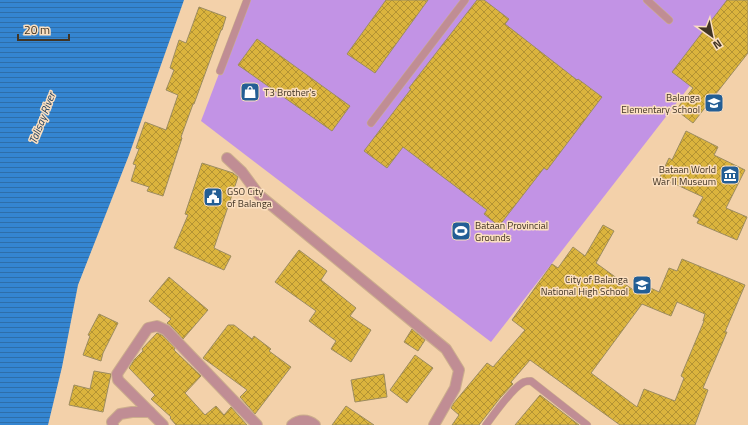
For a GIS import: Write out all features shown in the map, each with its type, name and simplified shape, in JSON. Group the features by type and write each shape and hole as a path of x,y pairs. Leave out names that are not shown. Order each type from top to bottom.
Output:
{"street":[{"path":"227,158 242,172 260,195 446,349 459,370 455,388 434,425"},
{"path":"163,425 118,380 117,374 148,328 157,326 166,330 257,425"},
{"path":"114,425 112,422 120,414 150,412"},
{"path":"292,425 297,421 304,420 311,421 315,425"}],"lane":[{"path":"220,71 247,0"},
{"path":"370,122 465,0"},
{"path":"647,0 669,20"},
{"path":"486,425 517,387 526,381 531,381 587,425"}],"shaded area":[{"name":"Bataan Provincial Grounds","path":"247,0 748,0 748,11 491,342 201,121"}],"water":[{"name":"Talisay River","path":"0,0 184,0 129,155 78,285 62,367 48,425 0,425"}],"building":[{"path":"386,0 428,0 375,73 347,54"},
{"path":"477,0 484,0 509,19 505,24 577,80 578,79 602,97 547,170 544,168 499,226 484,214 487,210 403,147 387,168 364,151 411,89 409,88"},
{"path":"727,0 748,0 748,53 693,123 676,110 693,88 672,72"},
{"path":"199,7 226,17 181,137 182,138 163,196 147,191 149,187 131,181 136,165 133,164 139,149 136,148 145,122 166,130 178,95 166,90 174,70 170,68 179,40 186,43"},
{"path":"257,39 350,106 332,131 238,65"},
{"path":"686,131 718,147 714,155 745,170 726,208 747,217 737,240 697,223 699,219 693,216 703,197 660,177 669,158 672,160"},
{"path":"202,163 233,173 238,177 214,248 231,256 224,270 174,248 188,215 185,214"},
{"path":"603,225 614,231 596,263 636,292 640,283 659,292 669,268 677,271 682,259 745,285 703,388 708,390 695,425 620,425 530,360 511,382 513,384 479,425 452,425 459,415 451,408 453,404 487,363 493,367 525,330 512,320 552,264 558,268 573,247 585,256","holes":["677,302 705,314 704,321 681,376 684,378 675,401 644,389 637,407 591,373 642,304 671,316"]},
{"path":"299,250 327,271 321,280 356,308 350,316 371,330 351,362 331,349 336,341 309,321 316,311 275,282"},
{"path":"169,277 208,310 183,339 167,323 171,319 149,301"},
{"path":"99,314 118,323 103,353 101,361 83,355 90,336 88,335"},
{"path":"228,325 234,325 252,339 254,336 271,349 269,351 291,367 255,414 240,397 247,390 203,358"},
{"path":"412,329 425,340 418,351 404,342"},
{"path":"157,333 162,335 175,348 174,350 201,376 185,393 205,415 216,406 224,415 231,407 247,425 176,425 170,418 171,417 151,399 155,395 129,368 134,360 143,351 142,349"},
{"path":"415,355 433,368 407,403 390,390"},
{"path":"94,371 111,374 103,412 69,405 74,385 90,389"},
{"path":"384,374 387,397 355,402 351,380"},
{"path":"540,395 579,425 515,425"},
{"path":"346,406 374,425 332,425"}],"place":[{"name":"T3 Brother's","path":"250,92"},
{"name":"Balanga Elementary School","path":"714,103"},
{"name":"Bataan World War II Museum","path":"730,175"},
{"name":"GSO City of Balanga","path":"213,197"},
{"name":"Bataan Provincial Grounds","path":"461,231"},
{"name":"City of Balanga National High School","path":"642,285"}]}
